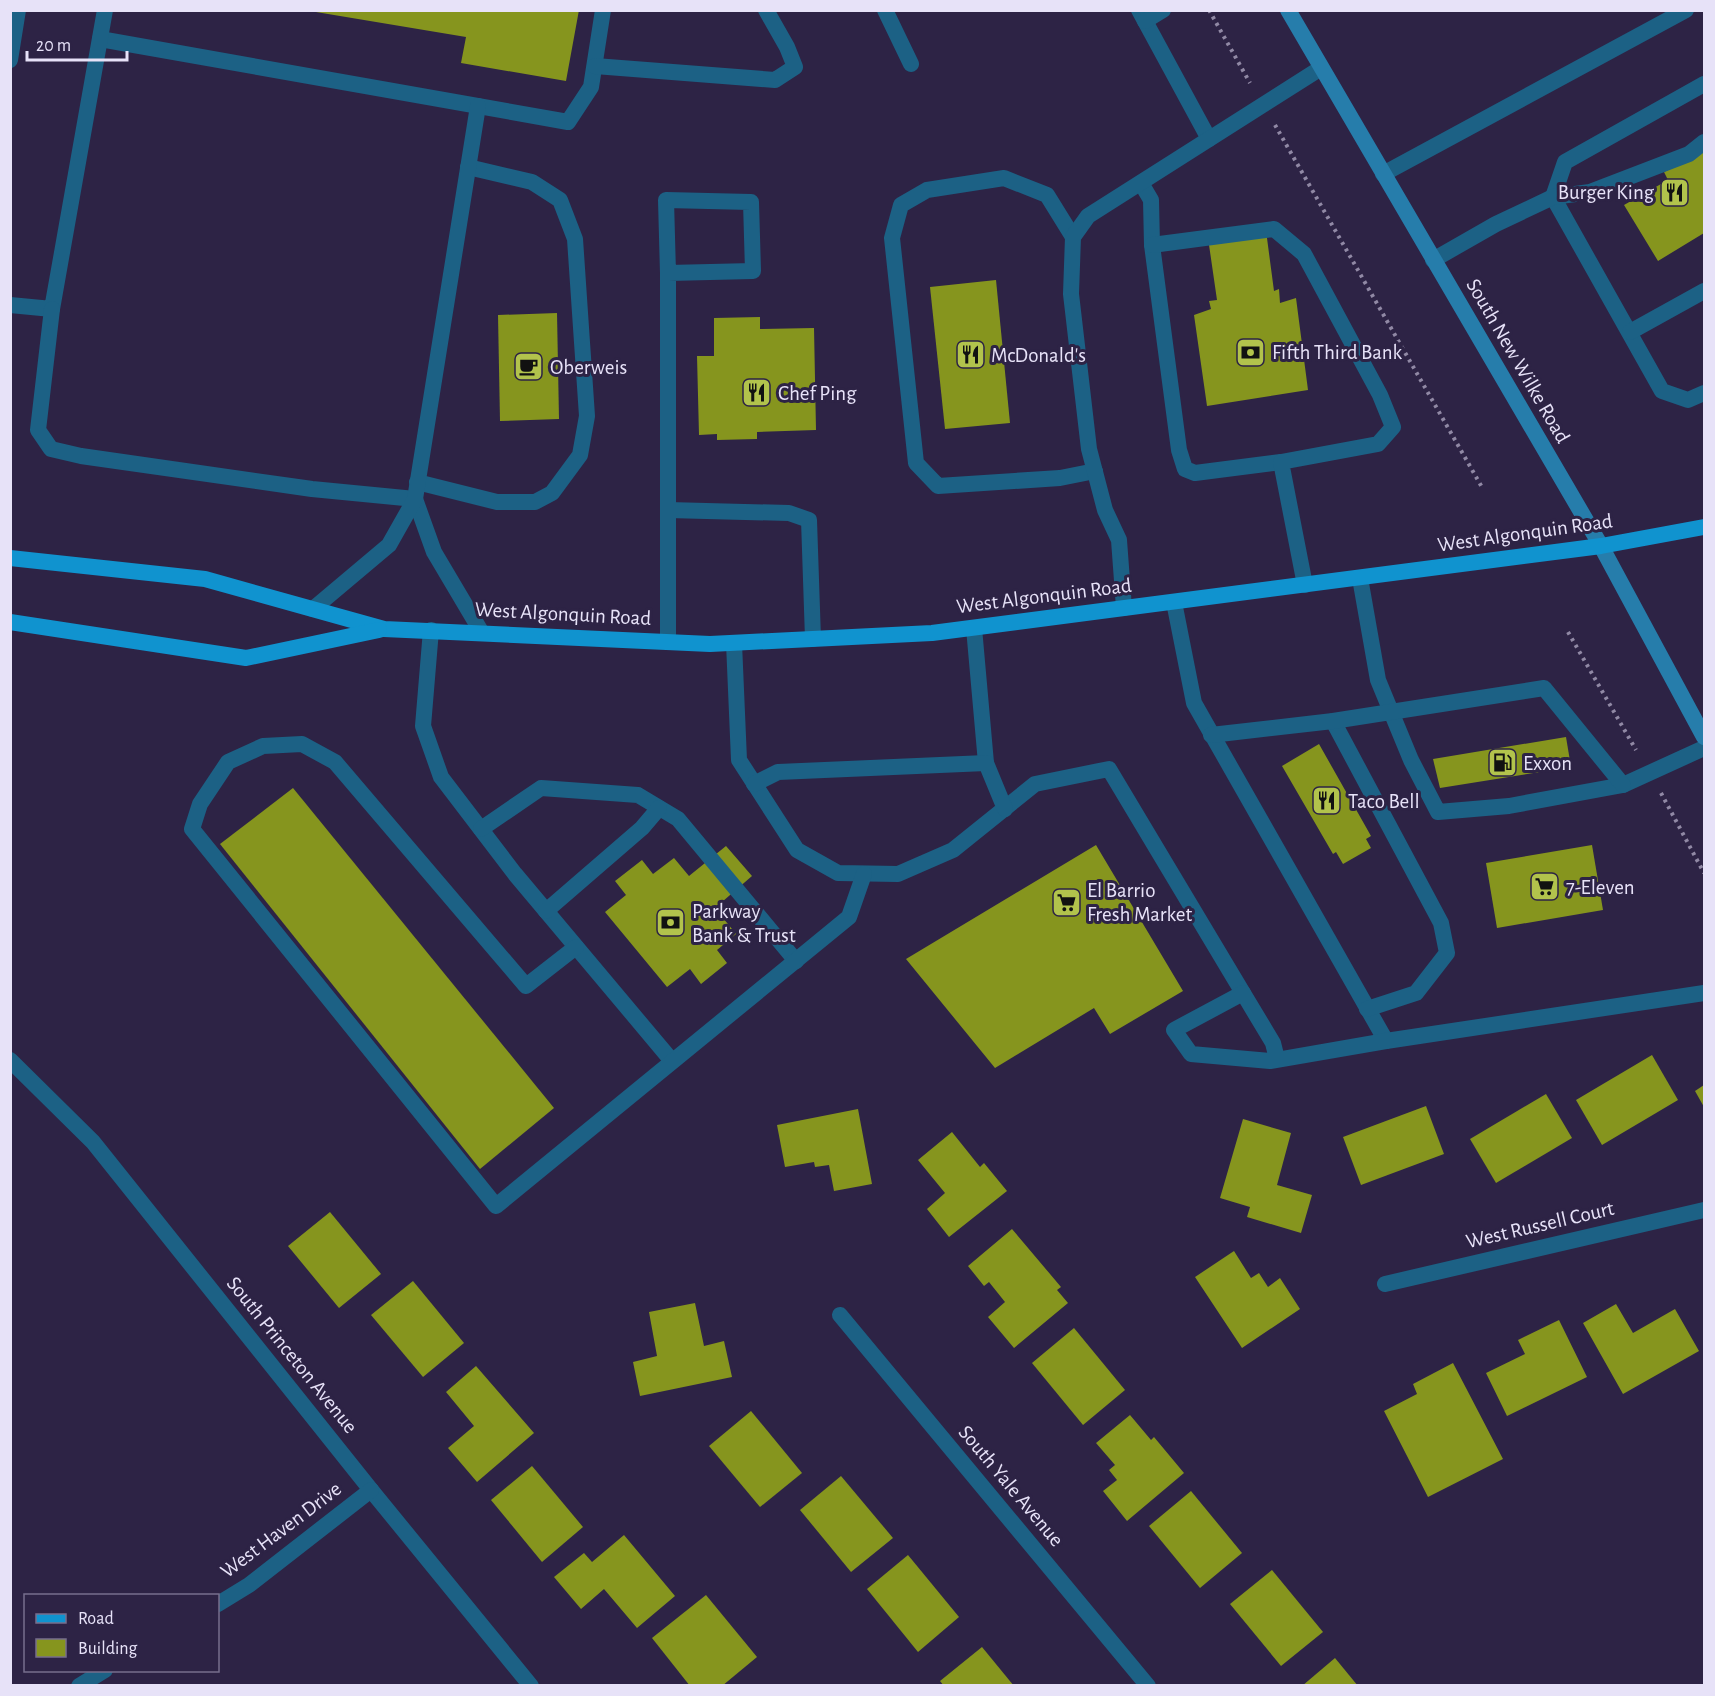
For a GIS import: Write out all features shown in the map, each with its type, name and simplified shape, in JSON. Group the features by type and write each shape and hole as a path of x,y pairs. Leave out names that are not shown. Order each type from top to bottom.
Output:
{"main road":[{"name":"South New Wilke Road","path":"1288,10 1601,546 1702,726"},
{"name":"West Algonquin Road","path":"10,622 246,658 384,629 734,643 932,633 1601,546 1704,527"},
{"name":"West Algonquin Road","path":"10,558 205,579 384,629"}],"street":[{"path":"105,10 52,309 38,430 51,449 81,456 301,488 415,499"},
{"path":"100,39 568,122 591,87 603,10"},
{"path":"595,66 775,80 795,67 787,47 766,10"},
{"path":"885,10 911,64"},
{"path":"1163,10 1142,16 1209,139"},
{"path":"1383,174 1686,10"},
{"path":"10,60 15,14"},
{"path":"1124,608 1119,540 1105,510 1089,449 1071,294 1073,237 1088,216 1321,68"},
{"path":"1704,84 1565,162 1553,197 1662,391 1688,400 1704,393"},
{"path":"313,609 389,545 415,499 478,106"},
{"path":"1433,260 1496,224 1553,197 1590,192 1689,154 1704,142"},
{"path":"417,482 497,502 535,502 552,493 580,455 587,416 575,239 560,200 532,182 468,167"},
{"path":"1073,237 1047,195 1004,178 927,190 901,205 892,238 916,463 938,486 1060,478 1095,471"},
{"path":"1141,183 1151,200 1152,245 1179,450 1185,469 1195,473 1281,462 1378,444 1393,427 1380,395 1304,254 1274,229 1152,245"},
{"path":"668,273 753,271 751,202 666,200 668,642"},
{"path":"1629,332 1704,291"},
{"path":"10,305 52,309"},
{"path":"1281,462 1305,585"},
{"path":"415,499 434,552 482,633"},
{"path":"668,510 789,513 809,520 813,639"},
{"path":"1360,578 1378,680 1411,760 1438,812 1509,806 1623,785 1704,747"},
{"path":"1174,602 1194,703 1386,1041"},
{"path":"974,628 986,762 1005,809"},
{"path":"431,630 423,726 441,777 515,874 672,1062"},
{"path":"734,643 739,760 797,850 838,873 898,874 953,850 1035,784 1109,769 1273,1043 1277,1059"},
{"path":"1211,735 1332,721 1544,688 1623,785"},
{"path":"1332,721 1441,923 1446,953 1416,993 1368,1009"},
{"path":"576,947 526,986 335,762 302,744 263,746 228,762 200,804 192,829 496,1206 849,917 864,874"},
{"path":"754,784 778,772 986,762"},
{"path":"481,830 540,788 638,795 678,819 796,961"},
{"path":"546,911 642,828 659,808"},
{"path":"1243,993 1174,1030 1191,1054 1270,1061 1386,1041 1704,993"},
{"name":"South Princeton Avenue","path":"10,1060 93,1142 531,1686"},
{"name":"West Russell Court","path":"1385,1284 1704,1210"},
{"name":"South Yale Avenue","path":"840,1315 1148,1686"},
{"name":"West Haven Drive","path":"219,1603 249,1585 371,1490"},
{"path":"79,1686 103,1672"}],"path":[{"path":"1209,10 1483,489"}],"building":[{"path":"316,10 579,10 566,81 461,63 466,37 316,12"},
{"name":"Burger King","path":"1704,152 1704,233 1658,261 1624,205 1668,180 1664,172"},
{"name":"Fifth Third Bank","path":"1265,223 1274,291 1279,289 1280,303 1296,298 1308,390 1207,406 1194,315 1211,309 1209,301 1217,300 1207,231"},
{"name":"McDonald's","path":"996,280 1010,423 945,429 930,287"},
{"name":"Oberweis","path":"557,313 559,419 500,421 498,315"},
{"name":"Chef Ping","path":"760,317 760,329 814,328 816,430 757,432 757,439 717,440 717,434 699,435 697,356 714,356 714,318"},
{"name":"Exxon","path":"1566,737 1571,767 1440,788 1433,759"},
{"name":"Taco Bell","path":"1319,744 1371,836 1366,839 1371,848 1343,864 1336,852 1333,854 1282,766"},
{"path":"293,788 554,1108 480,1169 220,844"},
{"name":"El Barrio Fresh Market","path":"1096,845 1183,991 1110,1034 1094,1008 995,1068 906,959"},
{"name":"7-Eleven","path":"1592,845 1603,910 1497,928 1486,863"},
{"name":"Parkway Bank & Trust","path":"726,846 752,876 715,908 736,934 717,950 727,963 701,984 690,969 667,987 605,912 626,895 615,881 642,860 653,874 674,858 689,876"},
{"path":"1652,1055 1678,1100 1602,1145 1576,1100"},
{"path":"1704,1085 1704,1107 1695,1091"},
{"path":"1546,1094 1572,1138 1496,1183 1470,1139"},
{"path":"1426,1106 1444,1154 1361,1185 1343,1137"},
{"path":"858,1109 872,1184 834,1191 829,1165 815,1167 814,1162 785,1167 777,1125"},
{"path":"1243,1119 1291,1133 1277,1185 1312,1195 1301,1233 1247,1217 1250,1207 1220,1198"},
{"path":"952,1132 980,1167 984,1163 1007,1191 949,1237 927,1209 945,1193 918,1160"},
{"path":"330,1212 381,1274 339,1308 288,1246"},
{"path":"1012,1229 1061,1287 1057,1290 1068,1303 1014,1348 988,1317 1005,1302 989,1282 984,1286 968,1266"},
{"path":"1234,1251 1251,1278 1259,1273 1268,1287 1280,1278 1300,1309 1242,1348 1195,1277"},
{"path":"413,1281 464,1343 423,1377 371,1315"},
{"path":"695,1303 704,1346 724,1341 732,1377 640,1396 633,1362 657,1356 649,1312"},
{"path":"1616,1304 1633,1333 1675,1309 1699,1351 1623,1394 1583,1323"},
{"path":"1559,1320 1587,1377 1507,1416 1486,1373 1525,1354 1518,1340"},
{"path":"1074,1328 1125,1390 1083,1425 1032,1363"},
{"path":"1453,1363 1503,1459 1428,1497 1384,1411 1417,1394 1413,1384"},
{"path":"476,1366 534,1433 477,1482 448,1448 474,1426 446,1392"},
{"path":"751,1411 802,1473 760,1507 709,1446"},
{"path":"1130,1415 1151,1440 1154,1437 1184,1473 1127,1521 1103,1491 1117,1480 1109,1470 1115,1465 1096,1443"},
{"path":"532,1466 583,1527 542,1562 491,1500"},
{"path":"841,1476 893,1538 851,1572 800,1510"},
{"path":"1191,1491 1242,1553 1200,1588 1149,1526"},
{"path":"624,1535 675,1596 637,1628 604,1589 581,1609 554,1577 584,1553 592,1562"},
{"path":"908,1555 959,1617 918,1652 867,1589"},
{"path":"1272,1570 1323,1632 1281,1666 1230,1604"},
{"path":"706,1595 757,1657 722,1686 690,1686 652,1638"},
{"path":"982,1647 1014,1686 944,1686 940,1681"},
{"path":"1335,1658 1358,1686 1302,1686"}],"place":[{"name":"Burger King","path":"1675,192"},
{"name":"Fifth Third Bank","path":"1251,352"},
{"name":"McDonald's","path":"970,355"},
{"name":"Oberweis","path":"529,367"},
{"name":"Chef Ping","path":"757,393"},
{"name":"Exxon","path":"1502,763"},
{"name":"Taco Bell","path":"1327,801"},
{"name":"7-Eleven","path":"1545,887"},
{"name":"El Barrio Fresh Market","path":"1066,902"},
{"name":"Parkway Bank & Trust","path":"671,923"}]}
